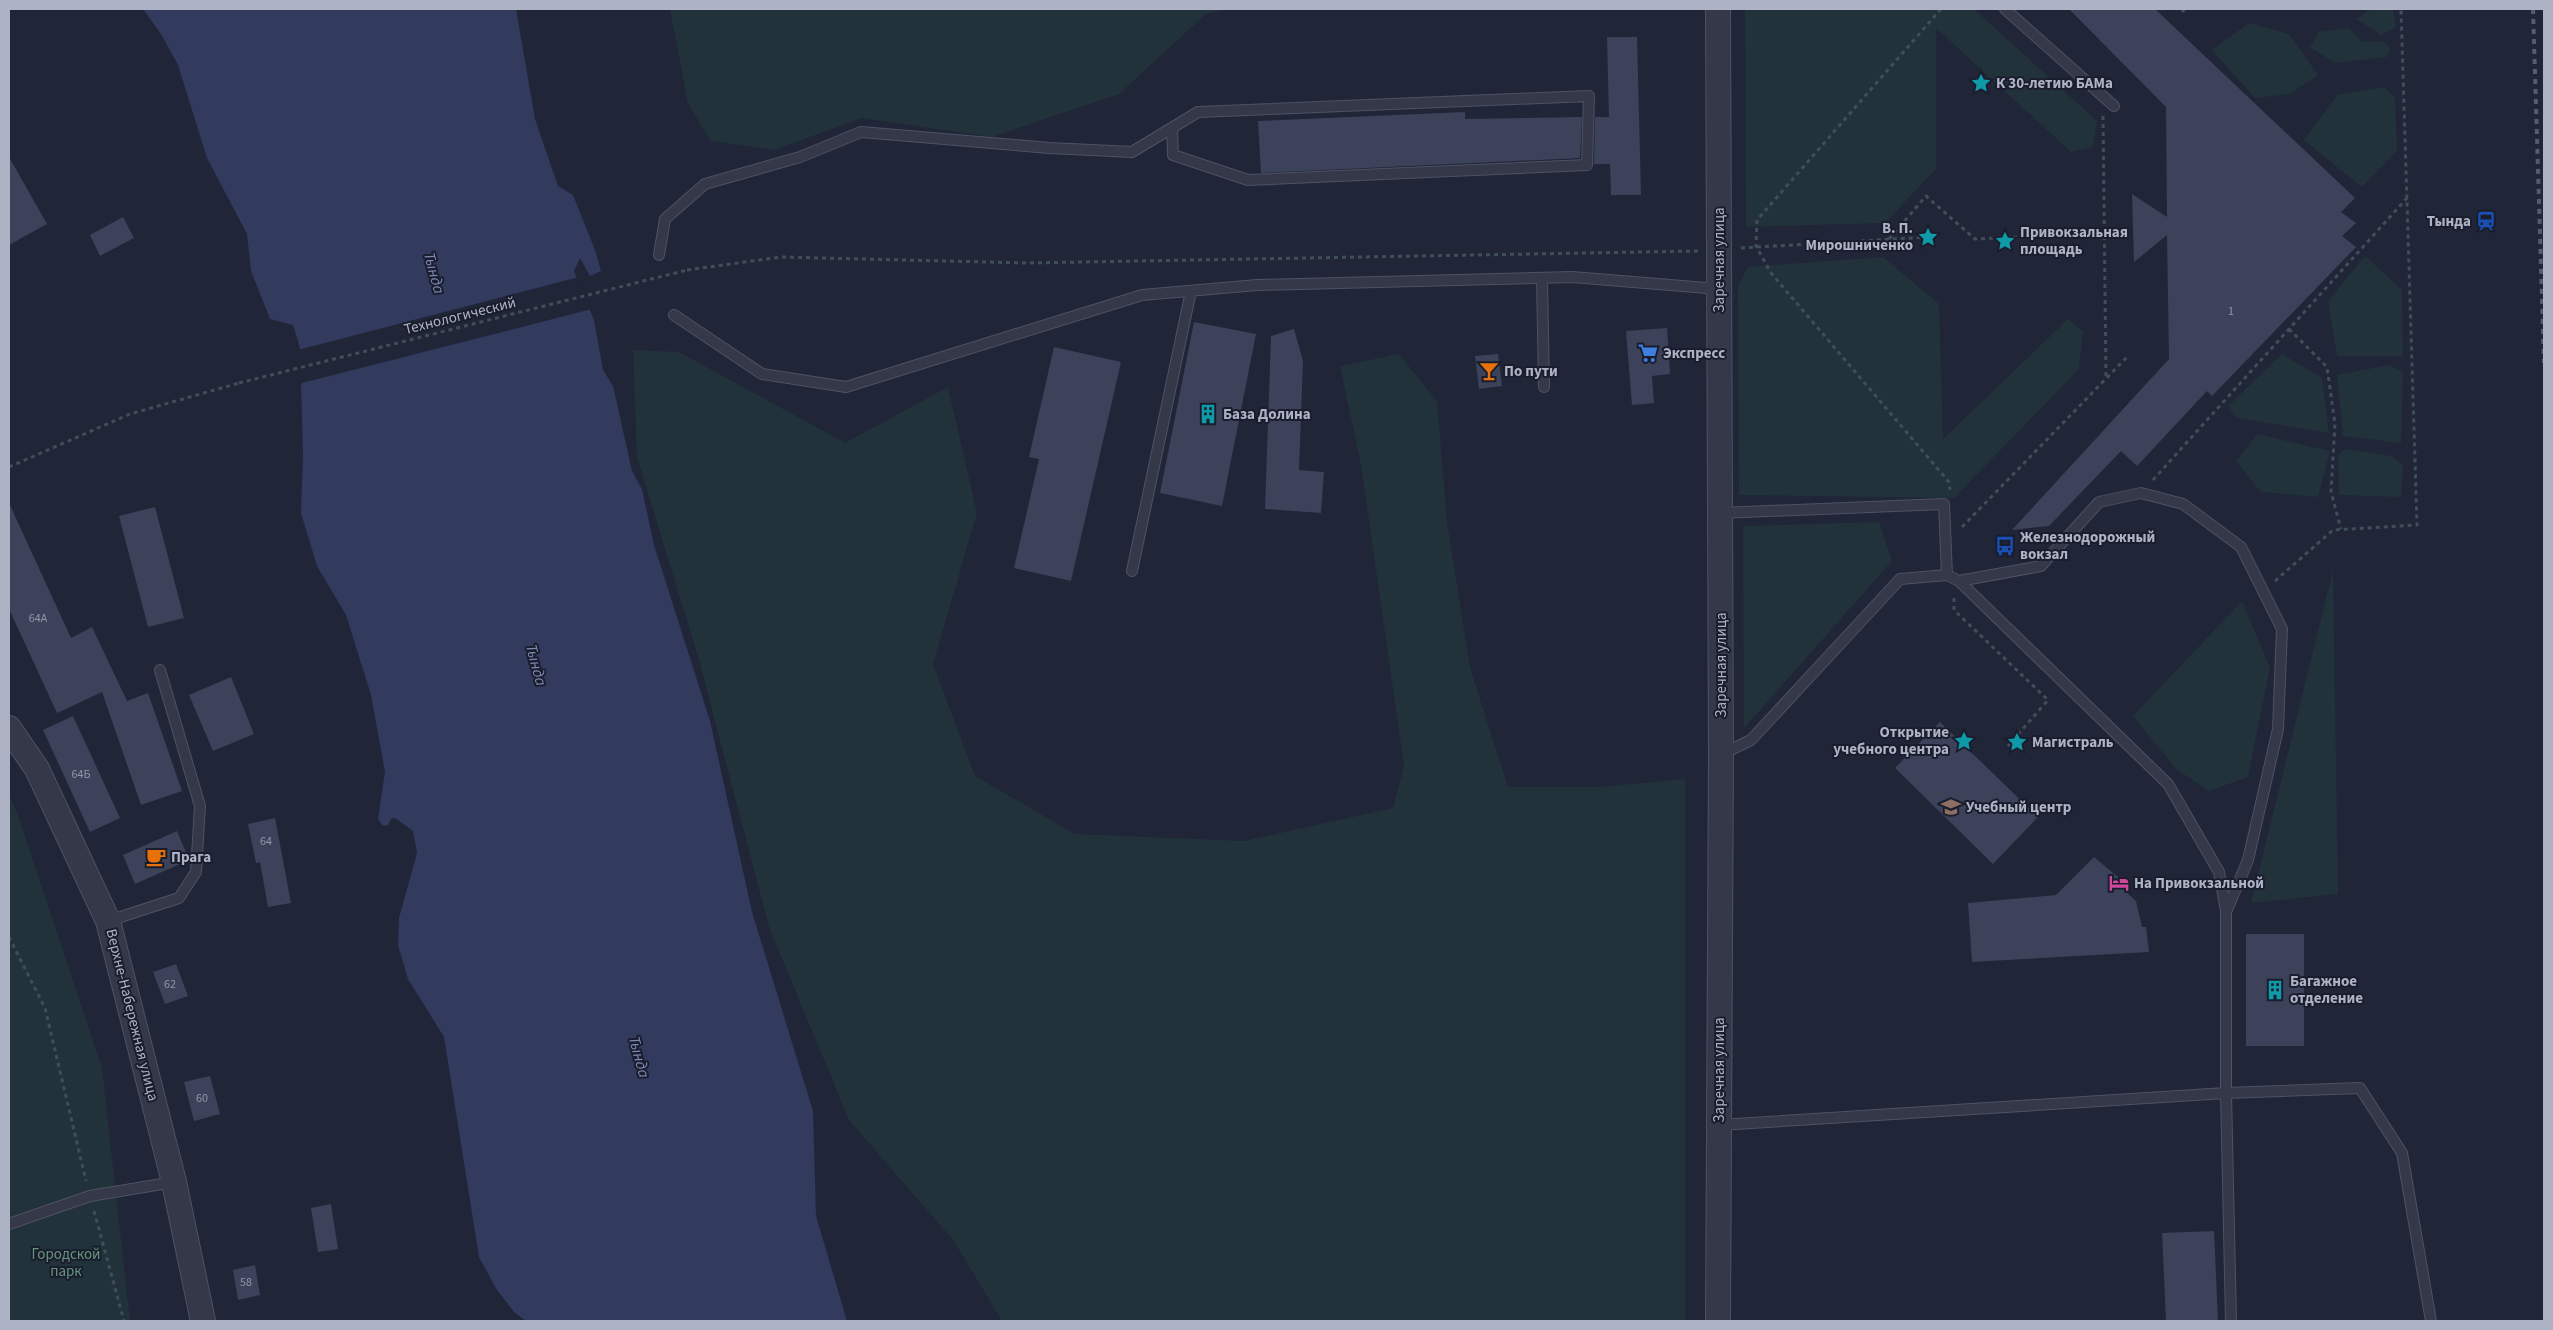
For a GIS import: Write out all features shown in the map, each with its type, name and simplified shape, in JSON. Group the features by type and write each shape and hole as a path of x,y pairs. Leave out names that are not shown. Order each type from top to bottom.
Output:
{"street":[{"name":"Заречная улица","path":"1718,9 1721,754 1718,1321"},
{"name":"Верхне-Набережная улица","path":"9,728 37,769 108,921 174,1182 203,1321"}],"lane":[{"path":"2005,9 2114,106"},
{"path":"659,255 665,219 705,184 800,157 861,132 1050,148 1132,152 1198,112 1589,96 1587,165 1248,180 1173,155 1172,128"},
{"path":"674,315 762,374 846,387 1142,295 1257,285 1572,277 1719,289"},
{"path":"1542,278 1544,387"},
{"path":"1132,571 1191,291"},
{"path":"1959,581 2041,566 2099,502 2141,493 2183,504 2241,547 2282,629 2278,730 2248,860 2226,911"},
{"path":"1720,513 1944,504 1947,575"},
{"path":"1721,754 1750,740 1900,578 1947,575 1959,581 2168,784 2218,872 2226,911 2226,1094 2231,1321"},
{"path":"108,921 178,898 196,872 200,806 160,670"},
{"path":"1718,1125 2226,1094 2360,1088 2402,1153 2431,1321"},
{"path":"9,1224 90,1196 174,1182"}],"path":[{"path":"1756,246 1757,220 1941,9"},
{"path":"2263,592 2332,530 2417,525 2401,9"},
{"path":"2102,96 2106,378"},
{"path":"1889,239 1926,196 1975,240 2104,233"},
{"path":"2141,493 2407,198"},
{"name":"Технологический","path":"9,467 130,414 239,383 687,270 781,257 1027,263 1718,250 1756,246 1928,237"},
{"path":"2289,329 2327,367 2335,424 2331,492 2341,529"},
{"path":"1959,530 2129,354"},
{"path":"9,937 45,1008 90,1196 124,1321"}],"green space":[{"path":"670,9 1229,9 1206,14 1119,94 992,137 862,118 774,150 711,141 688,104"},
{"path":"1745,9 1974,9 2097,121 2093,147 2071,152 1936,28 1936,169 1885,223 1746,227"},
{"path":"2371,9 2393,9 2396,27 2381,35 2356,19"},
{"path":"2249,23 2289,34 2318,75 2290,94 2255,98 2212,50"},
{"path":"2349,28 2362,42 2383,41 2390,48 2387,57 2335,63 2310,47 2319,32"},
{"path":"2384,87 2395,97 2397,151 2362,187 2304,140 2337,95"},
{"path":"2365,256 2402,290 2403,356 2337,356 2328,301"},
{"path":"1883,257 1939,304 1943,439 2068,319 2083,331 2079,369 1954,498 1739,495 1738,286 1748,267"},
{"path":"633,350 679,352 845,443 948,387 977,513 933,664 975,776 1075,834 1244,841 1393,808 1404,766 1361,465 1340,366 1399,354 1437,401 1447,522 1470,668 1508,787 1600,787 1685,779 1685,1321 1002,1321 954,1241 849,1120 769,927 699,660 637,457"},
{"path":"2282,354 2322,378 2329,433 2237,418 2228,406"},
{"path":"2389,365 2403,372 2401,443 2343,436 2337,375"},
{"path":"2257,434 2330,451 2318,497 2261,492 2236,461"},
{"path":"2345,449 2392,456 2403,465 2401,497 2339,495 2338,455"},
{"path":"1879,522 1892,561 1744,728 1743,526"},
{"path":"2333,570 2338,894 2251,903"},
{"path":"2242,601 2270,668 2248,777 2209,791 2176,769 2133,716"},
{"name":"Городской парк","path":"9,794 18,815 102,1068 130,1321 9,1321"}],"water":[{"name":"Тында","path":"143,9 516,9 535,119 558,186 573,195 595,250 601,271 590,276 580,258 574,271 594,320 603,370 613,386 632,471 642,489 654,545 710,721 752,912 813,1111 816,1216 847,1321 526,1321 514,1312 497,1290 479,1257 444,1037 408,979 398,945 399,918 417,853 413,831 395,818 391,819 388,825 383,826 378,819 385,772 371,695 346,615 317,566 301,513 303,455 300,348 293,325 270,319 251,271 247,234 207,158 178,65 161,34"}],"pier":[{"path":"579,277 592,309 298,384 298,350"}],"building":[{"path":"2069,9 2155,9 2355,198 2341,212 2356,223 2342,236 2356,247 2212,396 2207,391 2137,466 2121,451 2049,526 2012,530 2169,359 2167,235 2134,262 2132,194 2167,217 2166,107"},
{"path":"1607,37 1637,37 1641,195 1611,195 1610,164 1594,164 1595,117 1609,117"},
{"path":"1465,112 1465,119 1582,117 1580,158 1261,173 1258,121"},
{"path":"9,157 47,224 9,245"},
{"path":"123,217 134,238 100,256 90,235"},
{"name":"База Долина","path":"1194,322 1256,334 1222,506 1160,493"},
{"name":"Экспресс","path":"1667,328 1670,374 1652,376 1654,403 1632,405 1626,331"},
{"path":"1294,329 1303,361 1299,470 1324,472 1321,513 1265,509 1271,336"},
{"path":"1054,347 1121,362 1071,581 1014,568 1039,459 1029,457"},
{"name":"По пути","path":"1498,354 1502,386 1479,389 1475,356"},
{"path":"9,503 71,638 92,627 127,701 148,693 182,791 141,805 102,692 57,713 9,609"},
{"path":"155,507 184,618 148,627 119,516"},
{"path":"231,677 254,734 213,751 189,695"},
{"path":"73,716 120,818 90,832 43,730"},
{"path":"1940,722 2038,817 1993,864 1895,768"},
{"path":"275,818 291,903 268,907 260,862 256,863 248,824"},
{"name":"Прага","path":"177,831 189,860 135,884 123,855"},
{"path":"2094,857 2130,887 2126,892 2136,901 2142,927 2146,927 2149,952 1972,962 1968,903 2056,895"},
{"name":"Багажное отделение","path":"2246,934 2304,934 2304,1046 2246,1046"},
{"path":"176,964 188,996 165,1004 153,972"},
{"path":"210,1076 220,1114 194,1121 184,1082"},
{"path":"331,1204 338,1249 318,1252 311,1208"},
{"path":"2214,1231 2218,1321 2166,1321 2162,1233"},
{"path":"255,1265 260,1295 238,1300 233,1270"}],"railway":[{"path":"2533,9 2544,363"}],"place":[{"name":"К 30-летию БАМа","path":"1981,83"},
{"name":"Тында","path":"2486,221"},
{"name":"В. П. Мирошниченко","path":"1928,237"},
{"name":"Привокзальная площадь","path":"2005,241"},
{"name":"Экспресс","path":"1648,353"},
{"name":"По пути","path":"1489,371"},
{"name":"База Долина","path":"1208,414"},
{"name":"Железнодорожный вокзал","path":"2005,546"},
{"name":"Открытие учебного центра","path":"1964,741"},
{"name":"Магистраль","path":"2017,742"},
{"name":"Учебный центр","path":"1951,807"},
{"name":"Прага","path":"156,857"},
{"name":"На Привокзальной","path":"2119,883"},
{"name":"Багажное отделение","path":"2275,990"}]}
